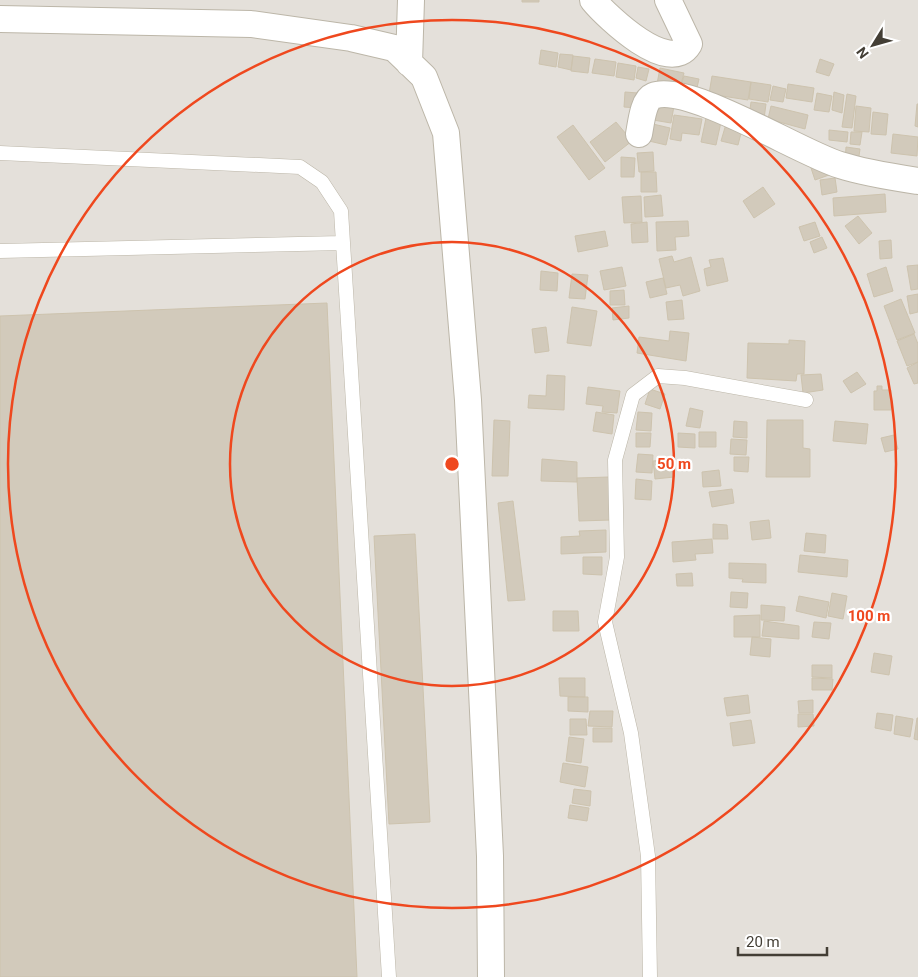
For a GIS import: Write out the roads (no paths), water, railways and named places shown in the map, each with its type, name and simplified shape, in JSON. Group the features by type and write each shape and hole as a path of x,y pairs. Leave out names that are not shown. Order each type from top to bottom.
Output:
{"street":[{"path":"409,63 411,0"},
{"path":"592,0 604,14 648,47 678,54 684,51 689,44 668,0"},
{"path":"0,19 251,24 351,38 394,48 424,77 446,133 468,400 490,856 491,977"},
{"path":"639,134 647,100 652,96 665,94 704,102 838,165 880,175 918,181"}],"lane":[{"path":"0,154 300,167 322,182 340,211 389,977"},
{"path":"0,251 342,243"},
{"path":"650,977 648,856 631,733 605,622 617,557 615,460 633,395 658,376 684,378 806,400"}]}
